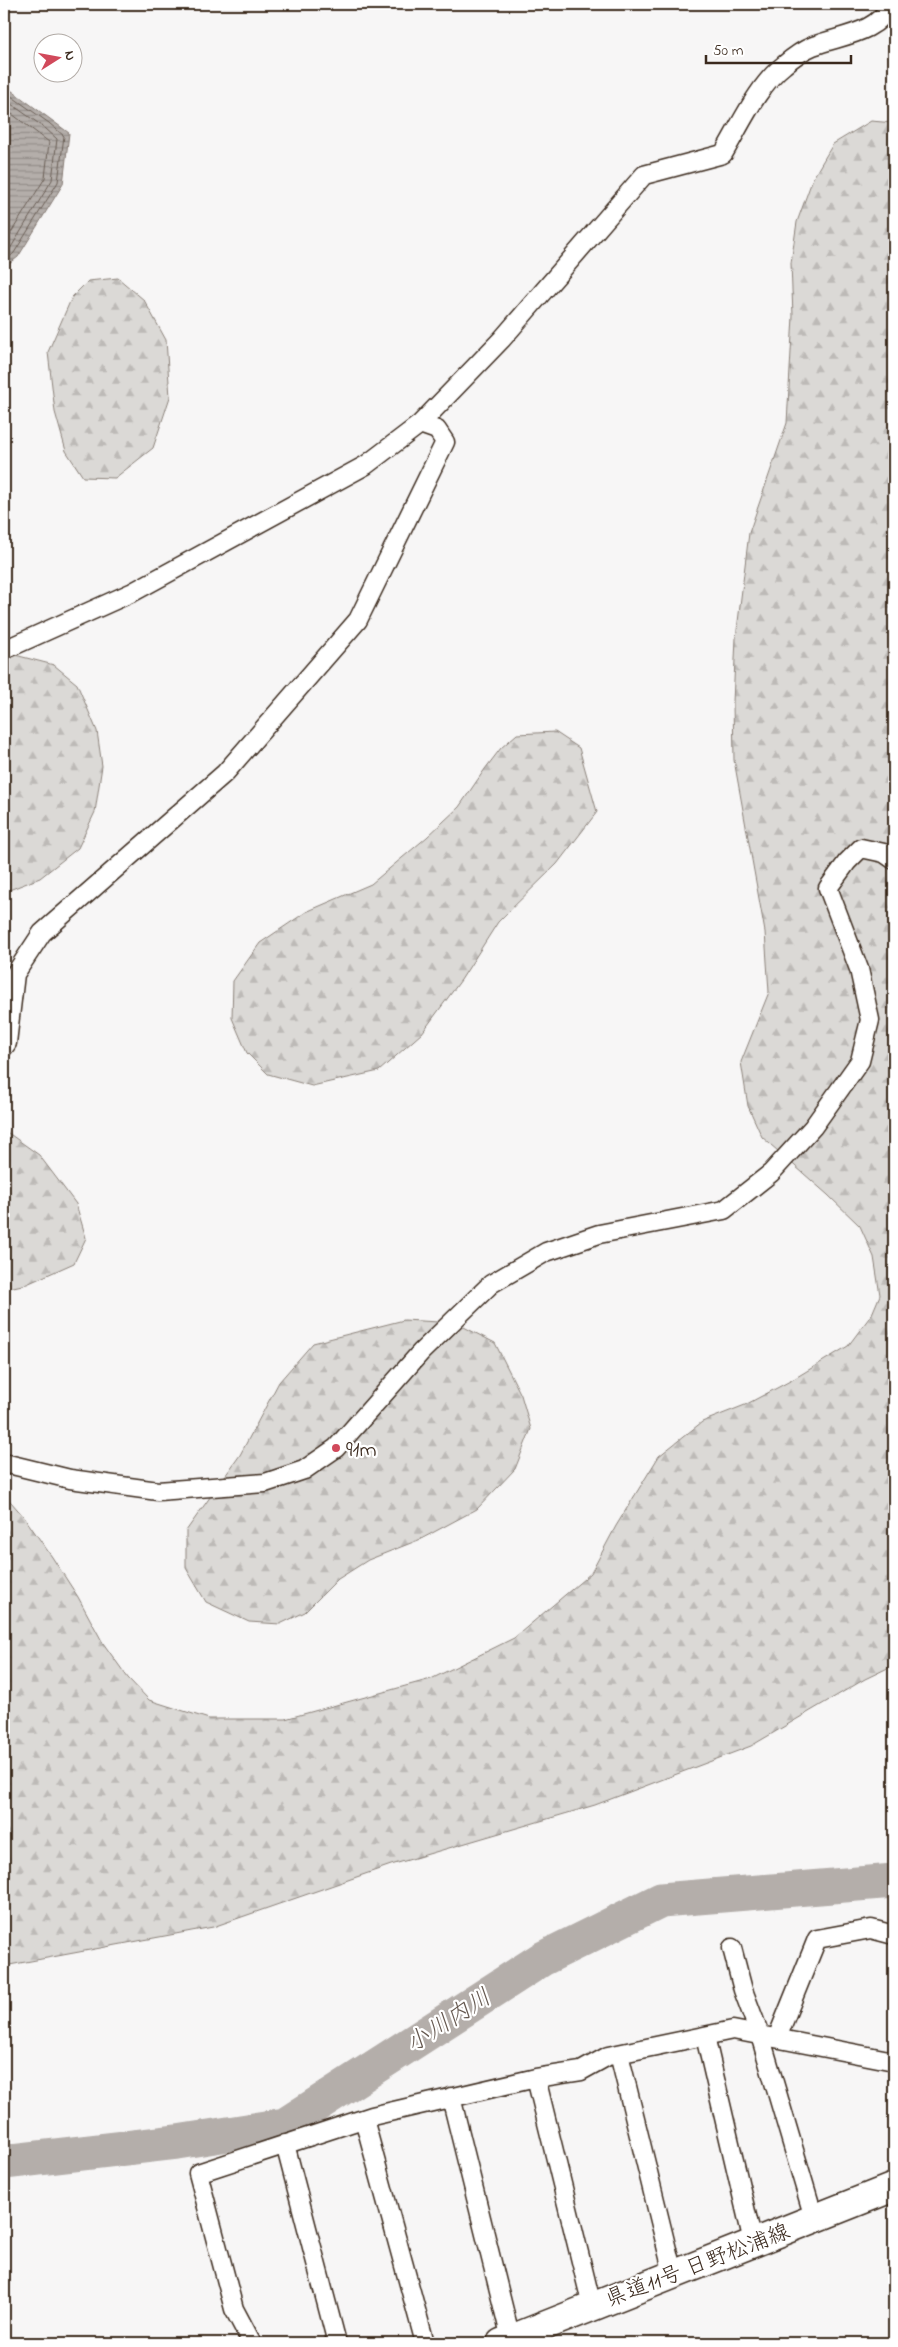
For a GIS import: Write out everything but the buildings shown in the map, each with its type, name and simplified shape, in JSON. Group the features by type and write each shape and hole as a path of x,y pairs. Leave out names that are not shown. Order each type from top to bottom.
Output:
{"main road":[{"name":"県道11号 日野松浦線","path":"506,2341 894,2187"}],"street":[{"path":"4,650 133,592 366,465 420,424 502,339 644,175 723,154 759,94 782,66 811,47 869,28 886,14 891,4"},
{"path":"4,1047 7,1043 15,974 42,934 225,773 358,620 445,442 437,430 420,424"},
{"path":"4,1463 70,1479 158,1491 265,1484 304,1470 336,1448 421,1352 491,1284 546,1252 600,1234 724,1210 771,1173 813,1127 860,1061 870,1020 859,969 828,888 847,862 861,848 884,853 894,860"},
{"path":"768,2037 817,1939 871,1929 894,1935"},
{"path":"732,1948 743,1990 768,2037 814,2218"},
{"path":"252,2343 234,2309 198,2172 364,2119 536,2078 581,2071 608,2056 733,2030 894,2061"},
{"path":"705,2036 753,2242"},
{"path":"619,2054 673,2274"},
{"path":"536,2078 592,2306"},
{"path":"451,2097 506,2341"},
{"path":"364,2119 425,2343"},
{"path":"285,2144 337,2343"}],"path":[{"path":"4,309 7,312 4,322"}],"green space":[{"path":"871,121 894,123 894,1665 865,1679 751,1746 595,1805 391,1865 213,1927 4,1966 4,1494 24,1517 52,1557 78,1597 103,1643 128,1678 149,1700 209,1719 285,1719 431,1679 514,1638 591,1573 616,1526 659,1456 702,1422 745,1405 792,1380 848,1346 872,1314 880,1295 874,1257 860,1226 762,1137 748,1106 741,1062 769,992 765,932 734,760 733,702 736,638 749,533 787,423 793,316 791,263 797,222 813,178 833,144"},
{"path":"118,278 144,300 166,340 170,397 153,448 115,478 83,477 66,451 55,412 48,352 72,297 88,281"},
{"path":"11,654 54,665 77,684 97,731 102,766 95,812 78,848 40,878 4,892 4,655"},
{"path":"555,732 579,748 597,812 557,864 498,922 461,980 422,1033 379,1071 312,1086 268,1074 247,1053 232,1018 233,981 260,943 306,912 371,884 427,837 459,807 501,748 517,734"},
{"path":"4,1130 39,1155 76,1204 86,1238 74,1263 27,1284 4,1289"},
{"path":"404,1320 456,1323 495,1343 521,1395 531,1429 515,1469 477,1509 421,1539 368,1560 338,1579 305,1612 280,1624 249,1622 206,1602 186,1568 186,1531 240,1455 279,1382 313,1343"}],"water":[{"path":"4,85 69,133 63,184 18,257 4,268"}],"waterway":[{"name":"小川内川","path":"4,2162 177,2142 285,2125 542,1959 661,1900 894,1881"}],"place":[{"name":"91m","path":"336,1448"}]}
